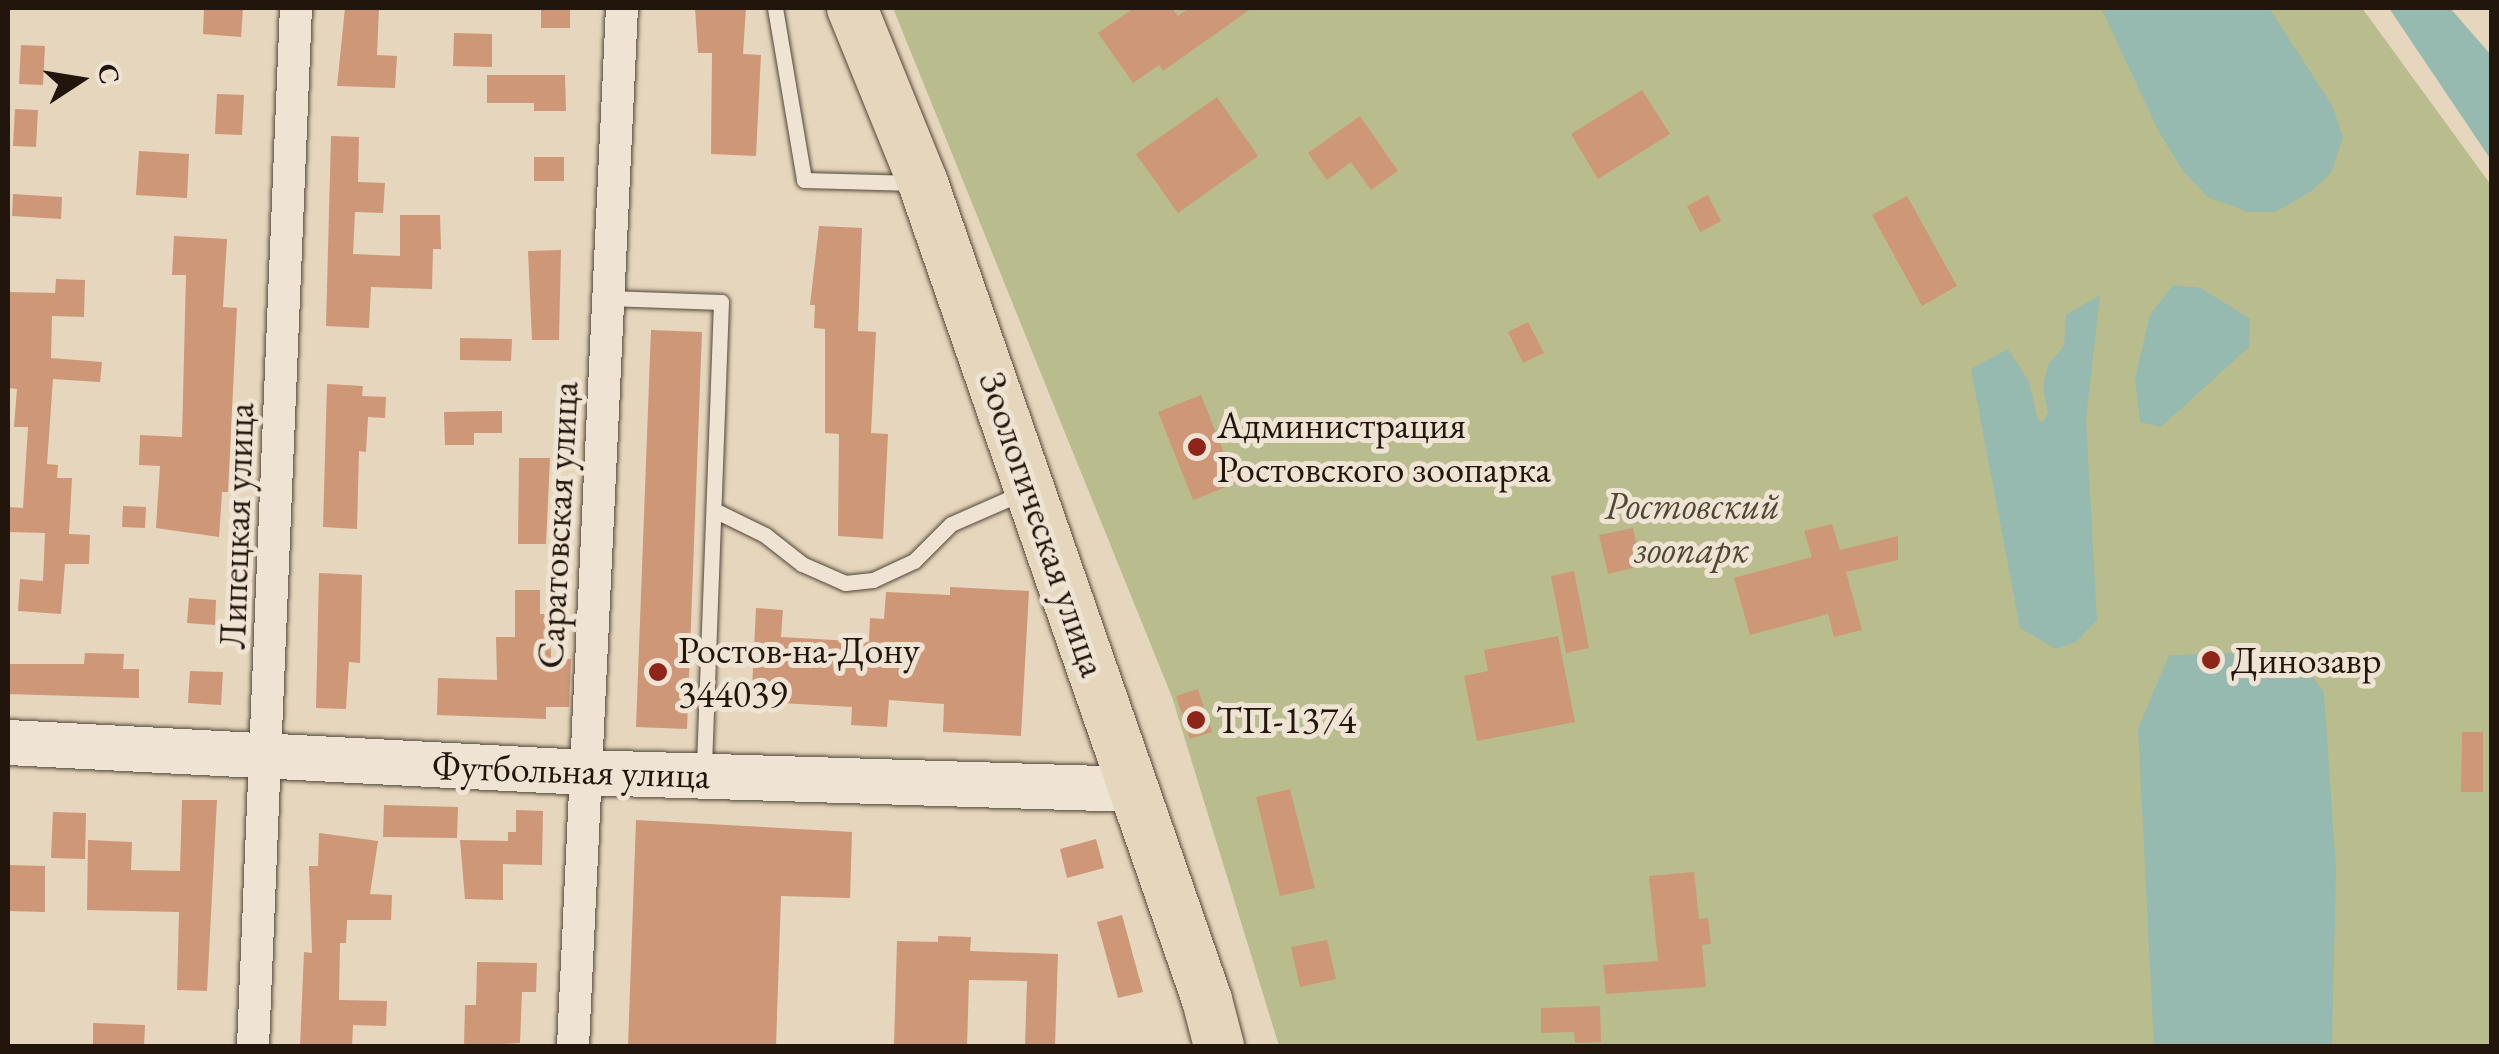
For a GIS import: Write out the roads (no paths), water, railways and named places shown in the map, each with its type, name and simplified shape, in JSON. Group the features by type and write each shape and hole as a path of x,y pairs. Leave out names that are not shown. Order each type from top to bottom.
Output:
{"main road":[{"name":"Зоологическая улица","path":"852,8 924,183 1219,1046"},
{"name":"Футбольная улица","path":"8,742 584,772 1134,789"}],"street":[{"name":"Липецкая улица","path":"253,1046 296,8"},
{"name":"Саратовская улица","path":"574,1046 622,8"}],"lane":[{"path":"776,8 804,180 924,183"},
{"path":"608,298 721,302 704,776"},
{"path":"714,510 765,535 802,564 845,583 873,580 914,561 951,524 1031,489"}],"water":[{"path":"2101,8 2269,8 2332,105 2343,137 2331,173 2312,191 2275,212 2248,212 2208,197 2183,171 2159,132"},
{"path":"2389,8 2450,8 2491,55 2491,160"},
{"path":"2173,285 2201,288 2250,319 2249,347 2161,427 2140,422 2135,378 2150,315"},
{"path":"2100,295 2086,419 2097,620 2076,642 2056,649 2020,628 1971,369 2008,349 2029,382 2038,420 2043,422 2048,413 2043,386 2048,365 2064,346 2066,315"},
{"path":"2292,651 2324,692 2336,870 2332,1046 2154,1046 2138,729 2169,655"}],"place":[{"name":"Администрация Ростовского зоопарка","path":"1197,447"},
{"name":"Динозавр","path":"2211,660"},
{"name":"Ростов-на-Дону 344039","path":"658,672"},
{"name":"ТП-1374","path":"1196,720"}],"park label":[{"name":"Ростовский зоопарк","path":"1692,527"}]}
